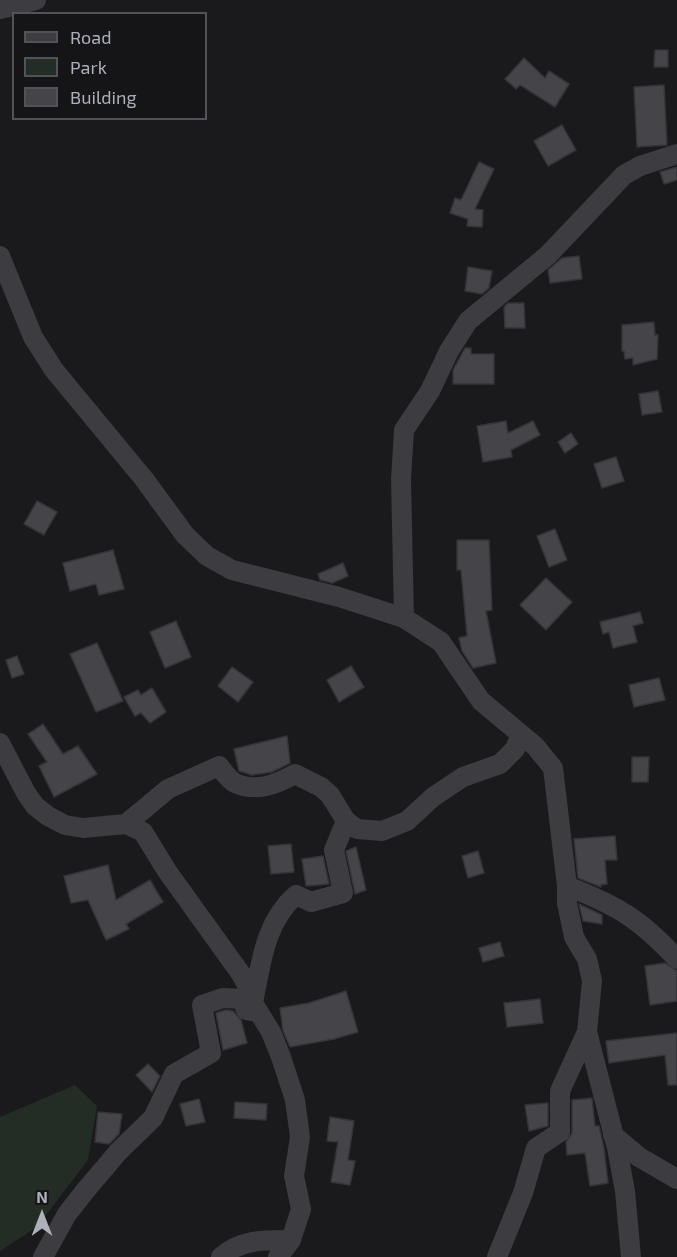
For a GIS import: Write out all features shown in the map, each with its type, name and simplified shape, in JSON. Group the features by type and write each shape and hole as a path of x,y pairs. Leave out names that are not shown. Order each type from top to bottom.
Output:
{"street":[{"path":"0,9 36,0"},
{"path":"404,618 401,479 404,430 430,391 449,351 468,321 548,255 624,175 640,166 677,154"},
{"path":"0,256 33,337 54,370 144,479 185,535 207,556 232,570 339,597 404,618 441,642 481,701 535,746 553,768 567,903 574,937 587,959 592,981 587,1032 560,1091 560,1132 536,1148 523,1193 496,1257"},
{"path":"126,824 168,789 219,766 235,783 260,788 275,785 295,774 312,780 330,795 346,821 357,829 369,832 396,827 463,777 500,764 515,749 521,735"},
{"path":"0,743 26,793 35,806 48,816 65,825 83,828 126,824 143,832 167,872 241,974 252,994 253,1004 271,1032 295,1100 300,1137 294,1176 301,1209 291,1240 278,1257"},
{"path":"43,1257 67,1214 85,1191 119,1151 153,1118 174,1074 211,1053 202,1005 223,999 242,999 246,1010 252,1011 270,929 284,905 296,895 311,902 343,893 334,850 346,821"},
{"path":"567,886 614,904 652,932 677,959"},
{"path":"587,1032 625,1191 631,1257"},
{"path":"613,1135 639,1157 677,1179"},
{"path":"221,1257 230,1249 246,1243 260,1240 291,1240"}],"green space":[{"path":"75,1085 97,1106 88,1160 37,1227 0,1251 0,1117"}],"building":[{"path":"655,50 668,50 668,67 654,67"},
{"path":"524,58 545,78 549,71 569,84 555,107 520,85 516,89 505,79"},
{"path":"664,85 667,145 637,147 634,87"},
{"path":"562,125 576,150 548,166 534,141"},
{"path":"479,162 494,169 475,209 483,210 482,227 467,226 468,219 450,213 455,198 461,200"},
{"path":"677,167 677,180 664,184 660,172"},
{"path":"579,256 582,279 550,283 548,270 562,258"},
{"path":"468,267 492,271 489,288 482,294 465,291"},
{"path":"508,303 524,303 525,328 505,328 504,307"},
{"path":"654,322 655,335 658,335 657,359 633,365 633,358 625,359 624,351 622,351 622,325"},
{"path":"465,348 471,348 471,354 494,354 494,384 453,384 453,370"},
{"path":"658,391 662,412 642,415 639,394"},
{"path":"506,421 508,433 533,421 540,435 511,450 512,457 483,462 477,426"},
{"path":"571,433 578,444 565,453 558,442"},
{"path":"616,457 624,481 602,488 594,464"},
{"path":"37,501 57,512 44,535 24,524"},
{"path":"555,529 567,560 549,567 537,536"},
{"path":"457,540 489,540 492,610 486,611 496,663 473,668 462,651 459,638 467,636 461,570 457,570"},
{"path":"113,550 124,589 99,595 96,584 70,591 63,563"},
{"path":"343,563 348,576 332,583 320,580 318,574"},
{"path":"546,578 572,602 546,630 520,605"},
{"path":"640,612 643,623 633,626 637,642 613,648 609,632 603,634 600,622"},
{"path":"176,621 191,657 165,668 150,632"},
{"path":"97,643 123,701 96,712 70,654"},
{"path":"17,656 24,674 12,678 6,660"},
{"path":"351,666 364,687 339,702 327,680"},
{"path":"232,667 253,682 238,702 218,686"},
{"path":"659,678 665,700 634,707 629,685"},
{"path":"152,688 166,712 150,723 141,713 135,716 124,697 138,690 141,695"},
{"path":"43,724 63,754 78,746 97,774 54,797 39,766 47,762 28,734"},
{"path":"287,736 290,763 272,772 252,775 239,771 234,749"},
{"path":"632,757 649,757 648,782 632,782"},
{"path":"615,836 617,860 605,860 607,884 601,887 578,878 574,839"},
{"path":"291,844 294,872 271,874 268,846"},
{"path":"356,847 366,890 355,894 346,851"},
{"path":"478,851 484,873 468,878 462,856"},
{"path":"323,856 329,884 306,886 302,859"},
{"path":"108,865 116,900 150,880 163,902 126,924 129,929 106,940 88,900 71,903 64,876"},
{"path":"579,904 602,915 602,924 583,921"},
{"path":"500,942 504,956 483,962 479,948"},
{"path":"665,963 677,971 677,1001 650,1005 645,966"},
{"path":"346,991 358,1032 290,1047 283,1031 280,1008 309,1003"},
{"path":"540,999 543,1023 507,1027 504,1003"},
{"path":"226,1010 233,1011 241,1020 247,1043 223,1050 216,1013"},
{"path":"677,1033 677,1085 668,1085 665,1055 609,1063 606,1041"},
{"path":"148,1064 160,1076 152,1092 136,1075"},
{"path":"592,1098 595,1126 599,1126 604,1148 608,1183 590,1186 585,1153 567,1155 566,1142 572,1133 572,1100"},
{"path":"199,1099 205,1122 186,1126 180,1104"},
{"path":"235,1102 267,1104 266,1120 234,1118"},
{"path":"548,1103 548,1126 529,1131 525,1105"},
{"path":"98,1112 122,1114 119,1134 109,1144 95,1142"},
{"path":"330,1117 354,1121 348,1160 355,1161 350,1185 331,1182 338,1142 327,1141"}]}
